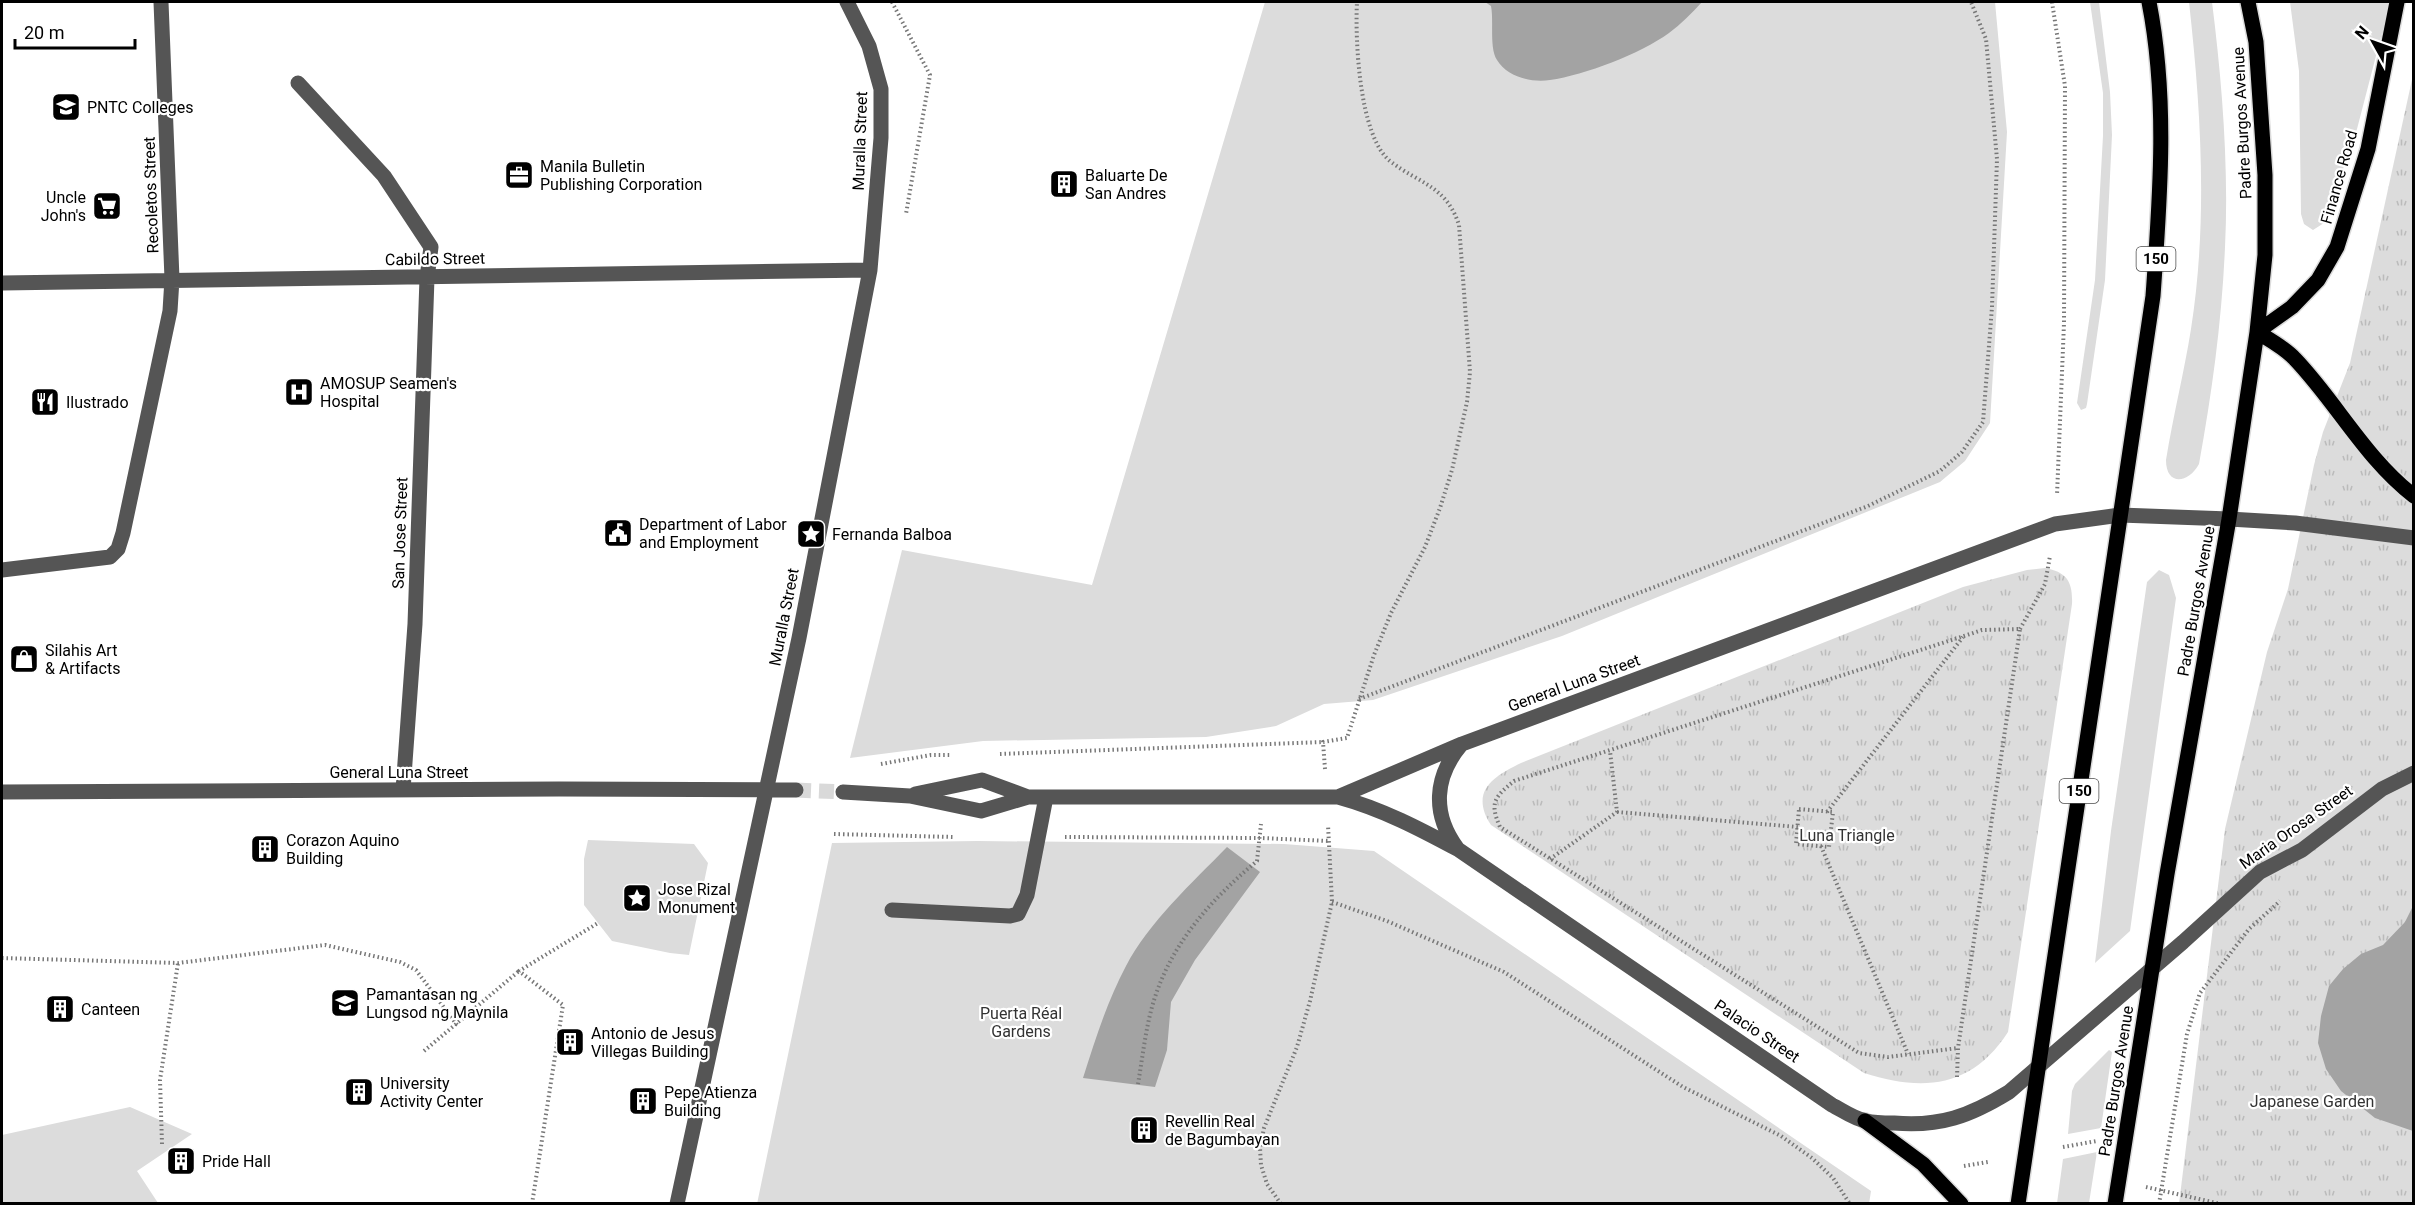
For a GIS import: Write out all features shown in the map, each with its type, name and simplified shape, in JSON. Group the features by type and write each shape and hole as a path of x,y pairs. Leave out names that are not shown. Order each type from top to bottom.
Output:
{"main road":[{"name":"150","path":"2018,1203 2153,296 2159,209 2161,110 2149,2"},
{"name":"Padre Burgos Avenue","path":"2115,1203 2152,967 2229,519 2257,332 2265,255 2265,175 2256,42 2248,2"},
{"name":"Finance Road","path":"2257,332 2292,307 2318,280 2337,247 2368,149 2397,2"},
{"path":"2257,332 2293,357 2328,397 2380,465 2394,481 2414,496"},
{"path":"1865,1121 1923,1164 1961,1203"}],"street":[{"name":"Recoletos Street","path":"2,570 110,557 118,549 171,310 172,279 161,2"},
{"name":"Muralla Street","path":"677,1203 799,638 870,270 881,138 880,89 869,46 847,2"},
{"name":"San Jose Street","path":"298,83 384,176 431,247 427,278 415,624 403,790"},
{"name":"Cabildo Street","path":"2,283 870,270"},
{"name":"General Luna Street","path":"843,792 910,796 981,811 1028,797 1332,796 1462,744 2055,524 2120,515"},
{"path":"2120,515 2295,523 2414,538"},
{"path":"1459,850 1449,837 1442,822 1438,805 1443,772 1451,756 1462,744"},
{"name":"Maria Orosa Street","path":"2152,967 2260,872 2302,850 2382,789 2414,773"},
{"name":"General Luna Street","path":"910,796 982,780 1028,797"},
{"name":"General Luna Street","path":"2,792 796,790"},
{"name":"Palacio Street","path":"1332,796 1371,806 1459,850 1832,1105 1865,1121 1911,1125 1935,1123 1981,1109 2009,1092 2152,967"},
{"path":"892,910 1010,916 1018,914 1027,895 1046,797"}],"path":[{"path":"892,2 930,75 905,220"},
{"path":"993,754 1323,742 1347,738 1391,613 1425,547 1440,508 1452,470 1467,402 1470,372 1459,225 1454,211 1443,195 1389,160 1379,149 1372,136 1362,87 1357,2"},
{"path":"1359,699 1868,506 1940,471 1962,452 1983,422 1992,307 1997,159 1986,39 1971,2"},
{"path":"1957,1077 1958,1048 2020,629 2045,584 2055,524 2064,311 2066,86 2052,2"},
{"path":"1958,1048 1888,1057 1859,1053 1500,827 1493,811 1497,795 1514,781 1982,630 2020,629"},
{"path":"1827,812 1964,636"},
{"path":"1281,1203 1267,1184 1261,1165 1260,1148 1264,1128 1288,1072 1299,1038 1332,902 1329,841 1332,796 1323,742"},
{"path":"1610,750 1617,812"},
{"path":"877,765 931,755 961,755"},
{"path":"1799,809 1833,812 1829,847 1796,844 1798,827 1799,809"},
{"path":"1550,859 1617,812 1798,827"},
{"path":"834,834 956,837"},
{"path":"1038,837 1261,837 1329,841"},
{"path":"1138,1084 1146,1034 1156,994 1175,953 1197,918 1226,887 1257,861 1261,843"},
{"path":"1821,846 1908,1054"},
{"path":"2159,1203 2187,1034 2200,993 2249,929 2280,901"},
{"path":"1332,902 1387,921 1504,972 1683,1087 1781,1136 1812,1158 1833,1178 1850,1203"},
{"path":"424,1051 519,972 598,923"},
{"path":"2,958 178,963 325,945 400,962 416,970 457,1025"},
{"path":"162,1144 160,1080 178,963"},
{"path":"519,972 563,1005 532,1203"},
{"path":"2063,1147 2100,1140"},
{"path":"1964,1166 1988,1162"},
{"path":"2118,1181 2221,1203"}],"green space":[{"path":"1265,2 1995,2 2007,132 1990,423 1965,461 1940,482 1562,636 1373,700 1324,704 1276,726 1206,737 983,741 850,758 902,550 1092,585"},
{"path":"2090,2 2099,2 2110,92 2112,135 2105,280 2087,404 2086,408 2081,410 2077,403 2095,280 2103,136 2103,93"},
{"path":"2189,2 2212,2 2224,124 2226,217 2219,329 2199,464 2189,475 2178,479 2170,474 2166,460 2191,329 2200,248 2201,207 2197,83"},
{"path":"2290,2 2390,2 2357,129 2324,223 2313,230 2304,224 2301,214 2299,71"},
{"name":"Japanese Garden","path":"2413,75 2413,1203 2179,1204 2225,829 2267,652 2288,589 2314,465 2323,432 2350,363"},
{"name":"Luna Triangle","path":"2045,568 2059,572 2067,579 2070,584 2072,604 2008,1032 1994,1051 1979,1065 1962,1075 1945,1081 1926,1083 1886,1079 1864,1073 1491,825 1485,813 1484,794 1488,786 1502,773 1521,763 1963,587 2027,570"},
{"path":"2159,570 2169,575 2176,598 2130,931 2095,963 2111,831 2147,582"},
{"path":"588,840 694,844 708,863 689,955 612,941 584,905 584,859"},
{"name":"Puerta Réal Gardens","path":"978,841 1284,844 1374,851 1871,1191 1869,1204 757,1204 832,843"},
{"path":"2109,1050 2112,1052 2101,1128 2068,1134 2072,1091 2075,1084"},
{"path":"130,1107 192,1134 137,1171 158,1203 2,1203 2,1135"},
{"path":"2097,1152 2089,1203 2057,1203 2063,1159"}],"shaded area":[{"path":"1485,2 1702,2 1673,30 1628,56 1595,68 1543,81 1520,78 1501,66 1493,49 1491,6"},
{"path":"1227,847 1260,872 1195,960 1171,1002 1167,1050 1155,1087 1083,1078 1107,1007 1126,966 1159,919"},
{"path":"2413,906 2413,1131 2375,1118 2341,1091 2326,1069 2318,1043 2321,1016 2329,986 2343,969 2361,954 2383,945 2405,922"}],"tunnel":[{"path":"796,790 843,792"}],"place":[{"name":"PNTC Colleges","path":"66,107"},
{"name":"Manila Bulletin Publishing Corporation","path":"519,175"},
{"name":"Baluarte De San Andres","path":"1064,184"},
{"name":"Uncle John's","path":"107,206"},
{"name":"AMOSUP Seamen's Hospital","path":"299,392"},
{"name":"Ilustrado","path":"45,402"},
{"name":"Department of Labor and Employment","path":"618,533"},
{"name":"Fernanda Balboa","path":"811,534"},
{"name":"Silahis Art & Artifacts","path":"24,659"},
{"name":"Corazon Aquino Building","path":"265,849"},
{"name":"Jose Rizal Monument","path":"637,898"},
{"name":"Pamantasan ng Lungsod ng Maynila","path":"345,1003"},
{"name":"Canteen","path":"60,1009"},
{"name":"Antonio de Jesus Villegas Building","path":"570,1042"},
{"name":"University Activity Center","path":"359,1092"},
{"name":"Pepe Atienza Building","path":"643,1101"},
{"name":"Revellin Real de Bagumbayan","path":"1144,1130"},
{"name":"Pride Hall","path":"181,1161"}]}
